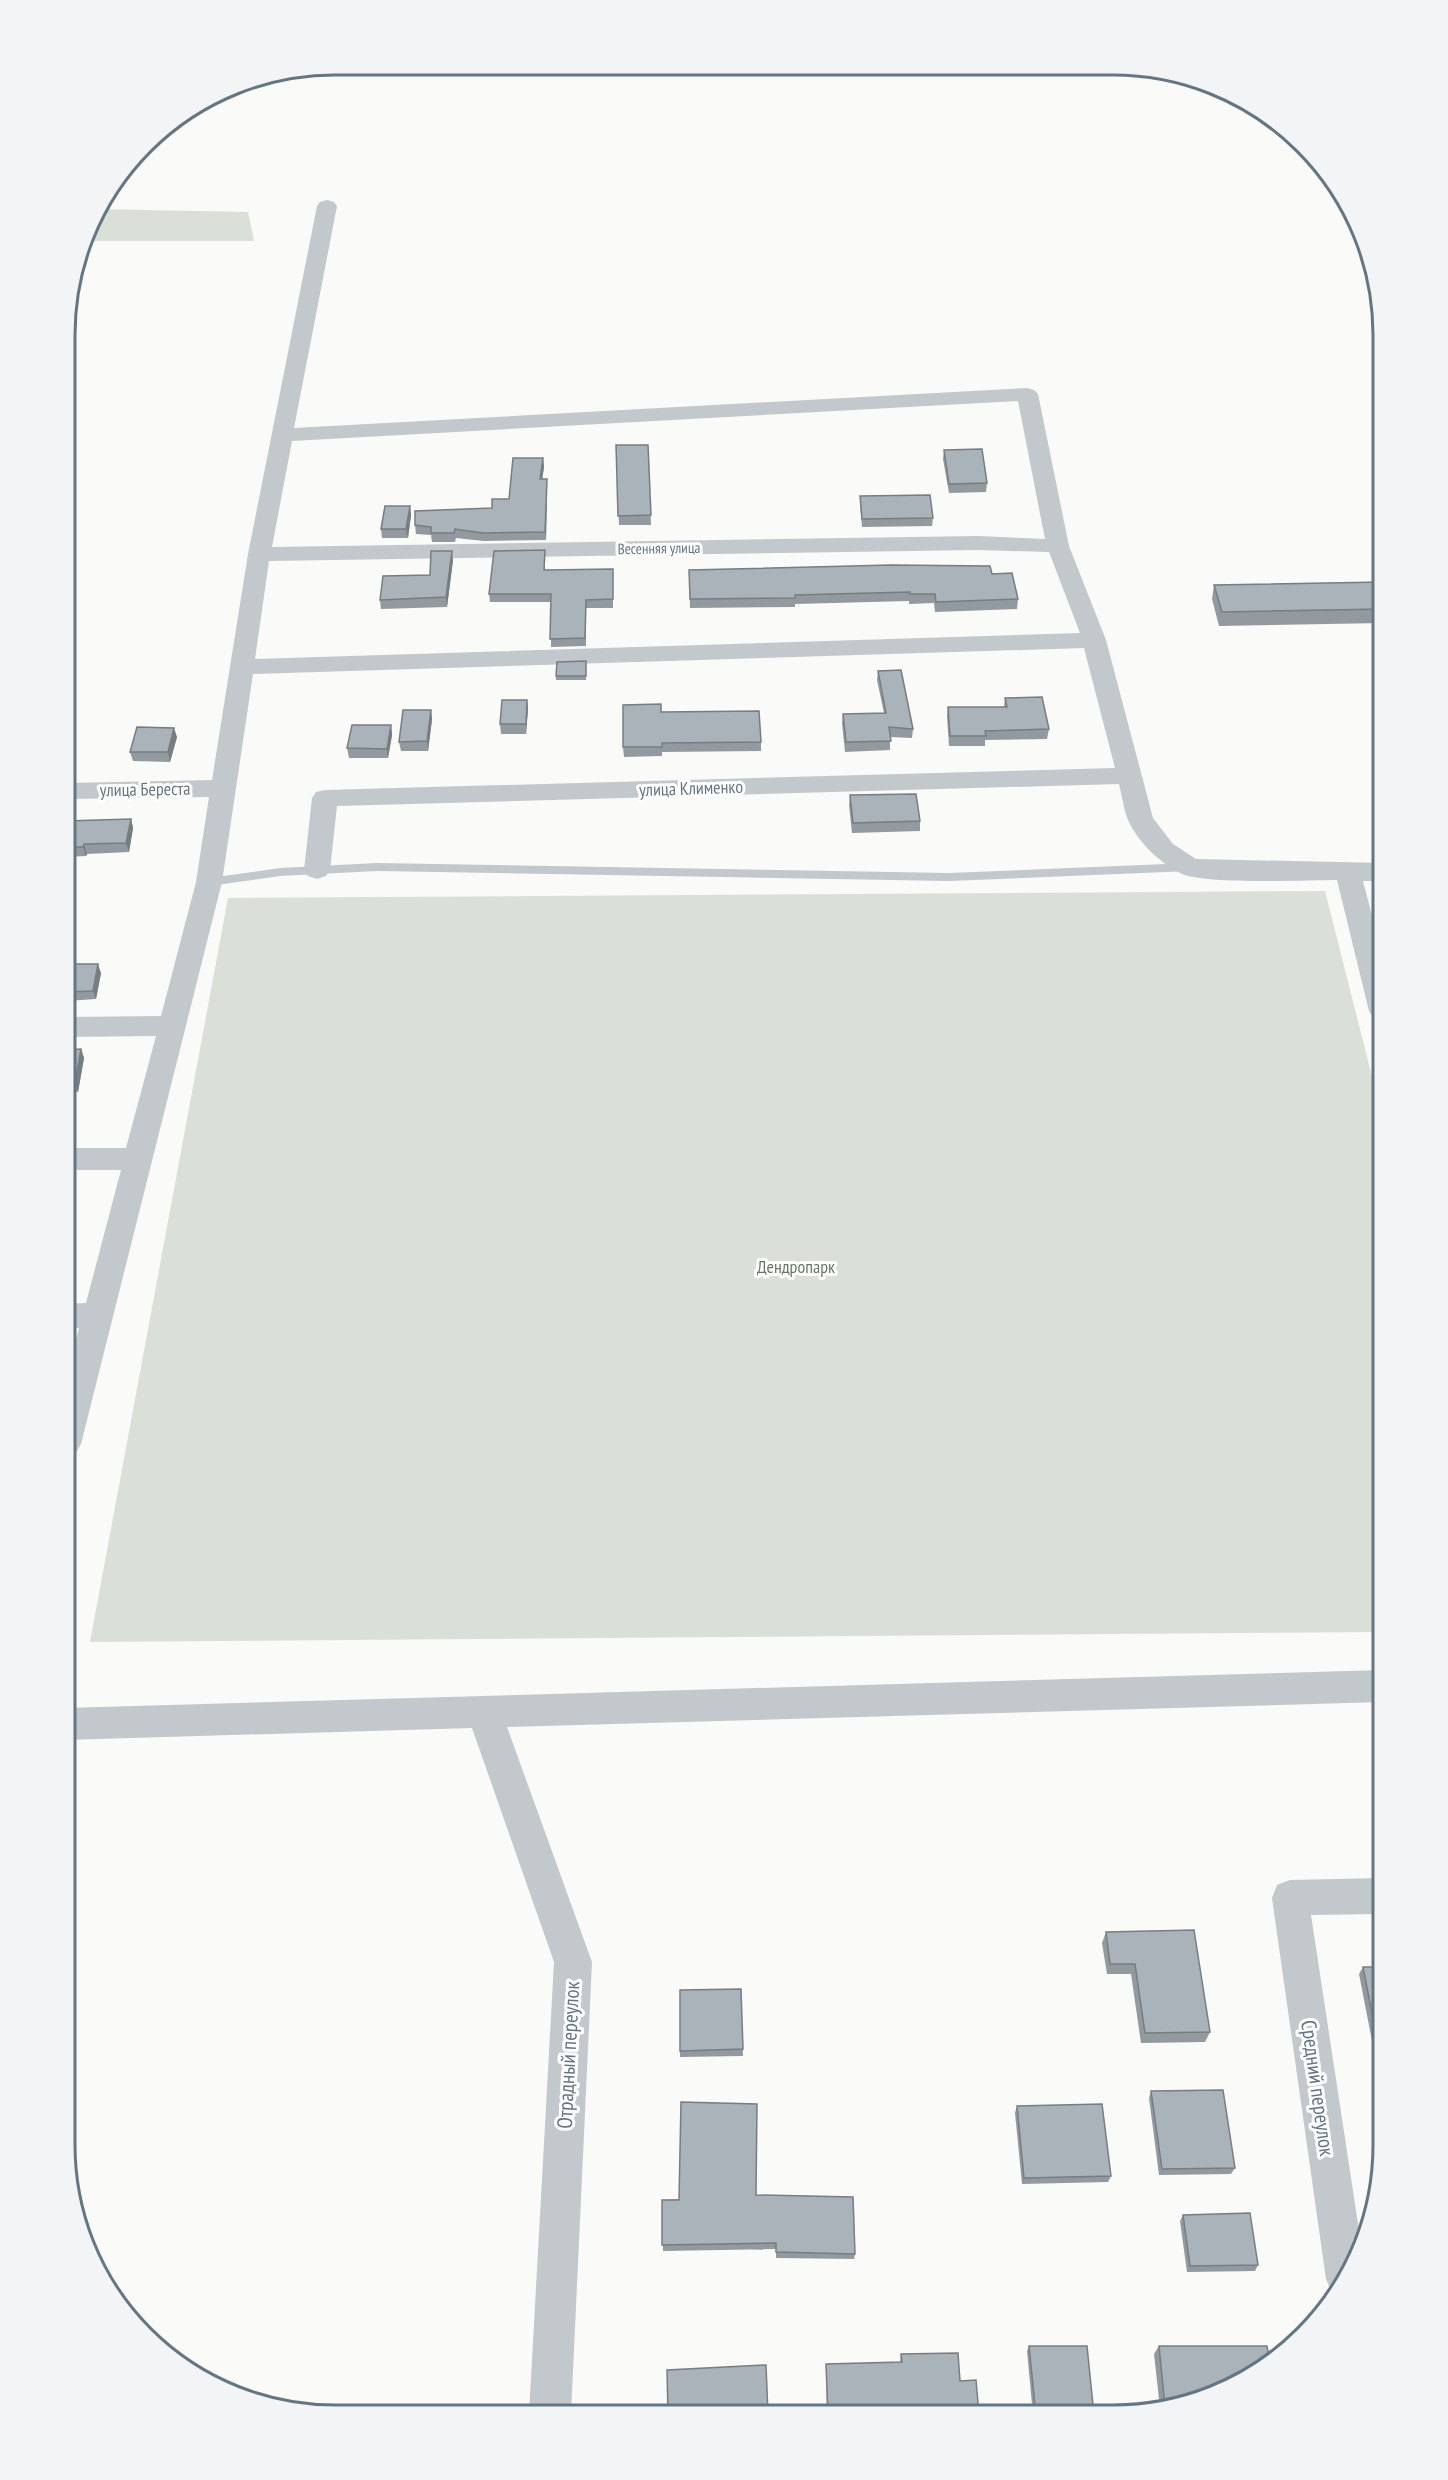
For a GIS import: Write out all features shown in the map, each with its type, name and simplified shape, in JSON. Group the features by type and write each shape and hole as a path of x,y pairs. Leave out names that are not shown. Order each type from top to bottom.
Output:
{"street":[{"path":"75,1406 209,882 259,554 327,206"},
{"path":"283,435 1027,394 1058,546 1094,639 1141,820 1164,850 1190,867 1222,870 1373,872"},
{"name":"Весенняя улица","path":"259,554 978,543 1058,546"},
{"path":"241,667 1094,639"},
{"name":"улица Клименко","path":"317,870 325,798 1129,776"},
{"name":"улица Береста","path":"75,791 225,788"},
{"path":"1348,871 1373,971"},
{"path":"75,1027 173,1026"},
{"path":"75,1159 139,1159"},
{"path":"75,1316 99,1315"},
{"path":"75,1724 1373,1686"},
{"name":"Отрадный переулок","path":"484,1712 573,1962 550,2405"},
{"name":"Средний переулок","path":"1344,2264 1290,1898 1373,1896"}],"lane":[{"path":"209,882 280,872 377,867 949,877 1190,867"}],"green space":[{"path":"108,209 248,212 254,241 93,241"},
{"name":"Дендропарк","path":"1325,891 1373,1081 1373,1632 90,1642 228,898"}],"building":[{"path":"616,445 648,445 651,515 618,516"},
{"path":"982,449 987,483 949,484 944,450"},
{"path":"513,458 543,458 540,479 547,479 545,532 483,533 455,529 454,533 431,533 431,527 415,525 415,511 492,508 492,499 509,499"},
{"path":"930,495 933,518 862,519 860,496"},
{"path":"385,506 410,506 406,529 381,529"},
{"path":"545,550 544,570 613,569 613,599 586,600 585,638 550,639 551,594 489,594 494,551"},
{"path":"431,551 452,551 446,597 380,600 383,576 430,575"},
{"path":"891,565 990,566 992,574 1012,573 1018,599 936,602 935,594 910,594 910,592 795,595 795,598 690,599 689,570"},
{"path":"1373,582 1373,609 1222,612 1214,585"},
{"path":"586,661 586,676 556,676 557,662"},
{"path":"901,670 913,729 889,727 891,741 846,742 843,714 886,713 878,671"},
{"path":"1042,697 1049,729 985,731 986,736 950,736 948,707 1007,707 1005,698"},
{"path":"502,700 527,700 526,724 500,724"},
{"path":"661,704 661,712 759,711 761,742 662,743 662,747 623,747 623,705"},
{"path":"403,710 431,710 427,741 399,742"},
{"path":"352,725 391,725 387,749 347,748"},
{"path":"137,727 174,728 168,752 130,752"},
{"path":"916,794 920,821 853,823 850,795"},
{"path":"131,819 126,843 84,844 83,847 75,847 75,821"},
{"path":"75,964 98,964 93,991 75,992"},
{"path":"75,1049 81,1049 75,1082"},
{"path":"1194,1930 1210,2032 1145,2033 1135,1964 1110,1964 1106,1932"},
{"path":"1363,1967 1373,1967 1373,2018"},
{"path":"741,1989 743,2049 680,2051 680,1990"},
{"path":"1223,2090 1235,2168 1162,2169 1151,2091"},
{"path":"681,2102 757,2104 756,2195 853,2197 855,2254 776,2252 776,2243 662,2245 662,2200 679,2200"},
{"path":"1102,2104 1111,2176 1024,2178 1017,2106"},
{"path":"1250,2213 1258,2265 1190,2266 1183,2215"},
{"path":"1029,2346 1087,2346 1093,2405 1035,2405"},
{"path":"1159,2346 1267,2346 1268,2353 1228,2378 1197,2391 1164,2400"},
{"path":"958,2353 960,2381 976,2380 978,2405 828,2405 826,2364 902,2362 901,2354"},
{"path":"766,2365 768,2405 668,2405 667,2370"}]}
